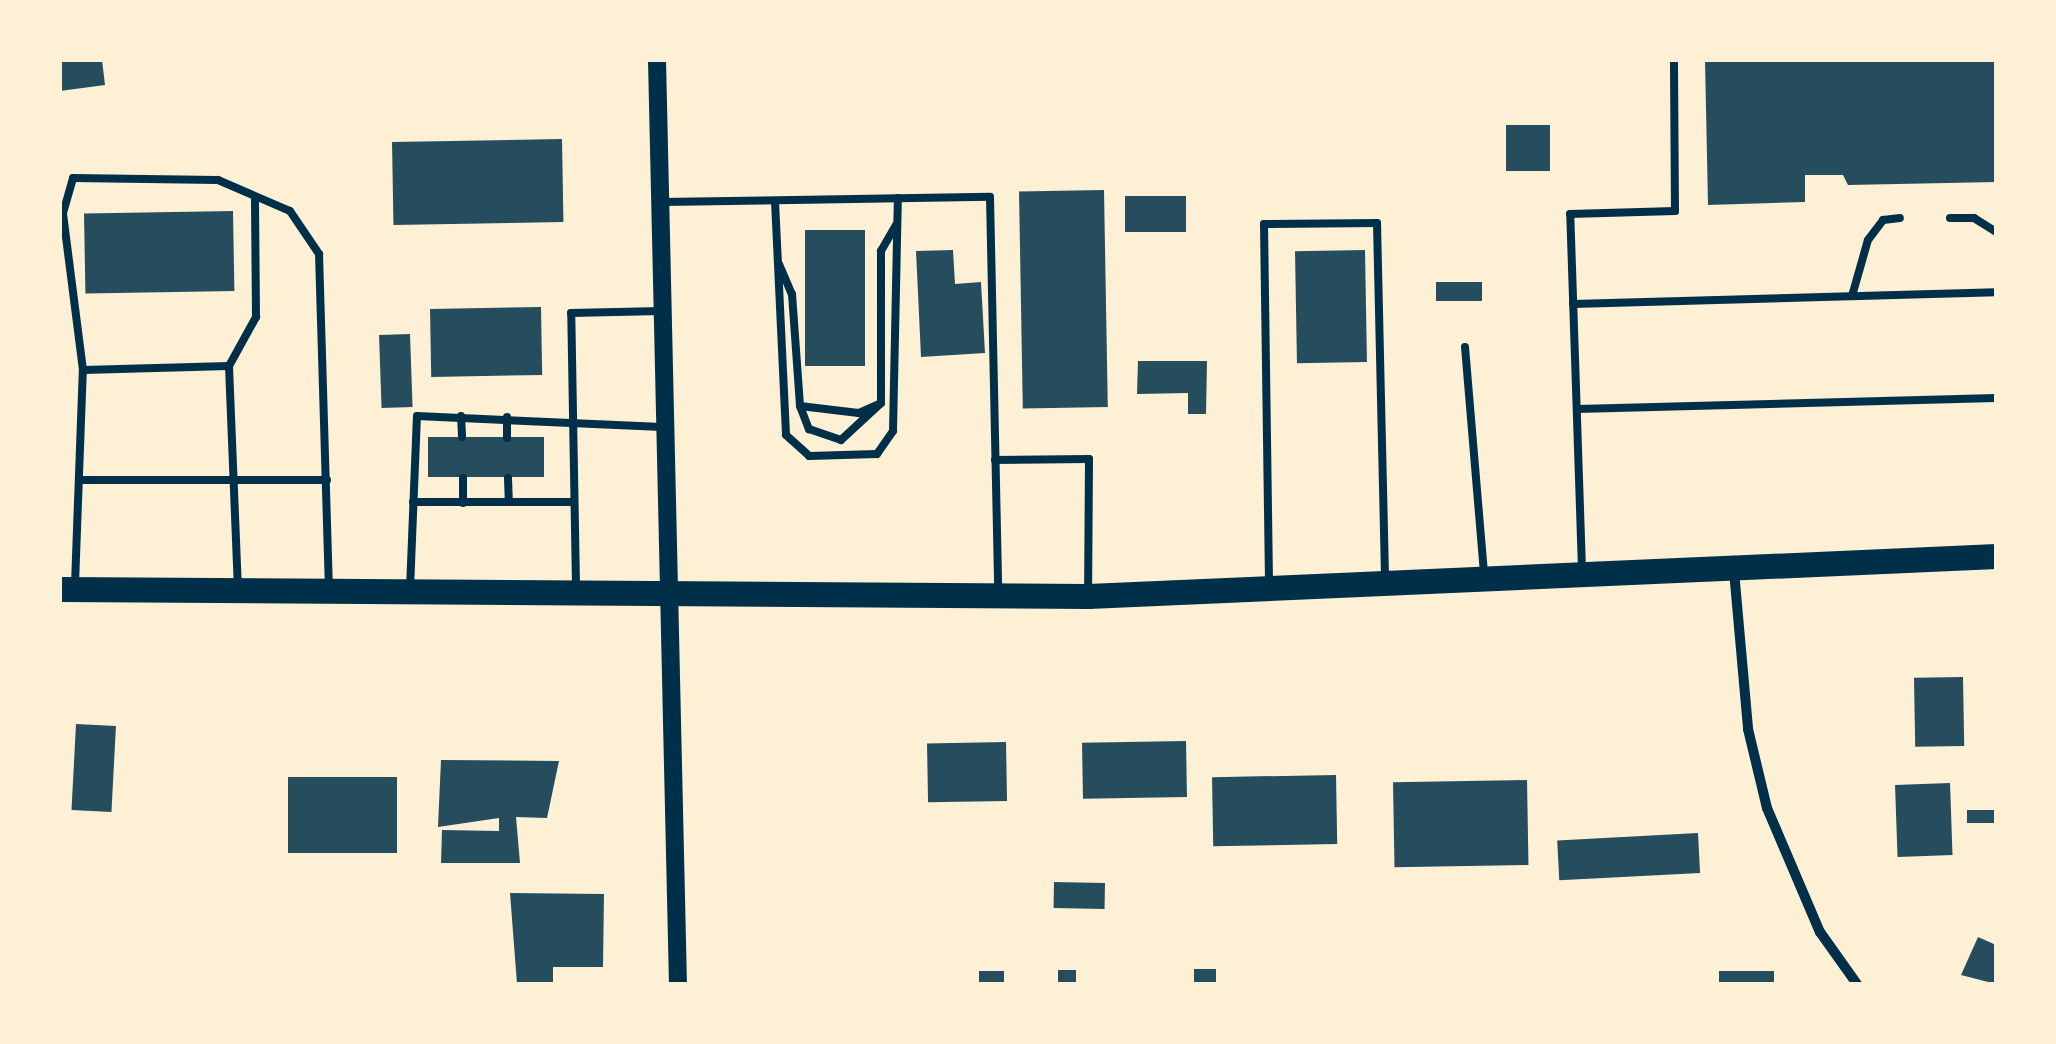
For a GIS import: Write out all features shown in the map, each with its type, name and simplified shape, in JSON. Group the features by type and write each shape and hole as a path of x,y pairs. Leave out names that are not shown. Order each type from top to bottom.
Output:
{"main road":[{"path":"68,589 998,598 1385,588 1996,556"}],"street":[{"path":"657,60 678,984"},
{"path":"1734,571 1745,709 1767,808 1820,932 1857,984"}],"lane":[{"path":"1582,578 1570,214 1674,210 1674,60"},
{"path":"68,589 79,480 83,370 63,213 73,178 218,180 255,200 290,210 319,254 329,592"},
{"path":"660,202 990,196 998,598"},
{"path":"775,201 786,435 809,456 877,454 893,431 898,198"},
{"path":"238,591 229,366 256,317 255,200"},
{"path":"1852,296 1868,240 1883,220 1900,218"},
{"path":"1950,218 1974,218 1996,232"},
{"path":"777,260 792,294 800,406 809,430 841,440 882,403 881,252 898,222"},
{"path":"1269,592 1264,224 1377,223 1385,588"},
{"path":"1573,304 1996,292"},
{"path":"577,596 572,502 571,313 661,311"},
{"path":"1466,347 1485,583"},
{"path":"83,370 229,366"},
{"path":"1576,409 1996,398"},
{"path":"800,406 859,413 882,403"},
{"path":"410,594 417,416 574,418 602,428 663,427"},
{"path":"461,416 462,437"},
{"path":"506,438 507,417"},
{"path":"995,460 1089,459 1088,596"},
{"path":"463,478 463,502"},
{"path":"508,478 509,502"},
{"path":"79,480 327,480"},
{"path":"413,502 572,502"}],"building":[{"path":"60,60 102,60 105,85 60,91"},
{"path":"1705,60 1996,60 1996,182 1848,185 1843,175 1805,175 1805,202 1708,205"},
{"path":"1506,125 1550,125 1550,171 1506,171"},
{"path":"562,139 563,222 393,225 392,142"},
{"path":"1104,190 1108,407 1023,408 1019,191"},
{"path":"1125,196 1186,196 1186,232 1125,232"},
{"path":"233,211 234,291 85,294 84,214"},
{"path":"805,230 865,230 865,366 805,366"},
{"path":"953,250 955,284 981,282 985,353 921,357 916,251"},
{"path":"1365,250 1367,362 1297,363 1295,251"},
{"path":"1436,282 1482,282 1482,301 1436,301"},
{"path":"541,307 542,375 431,377 430,309"},
{"path":"410,334 413,407 382,408 379,335"},
{"path":"1138,361 1207,361 1206,414 1188,414 1188,393 1137,394"},
{"path":"428,437 544,437 544,477 428,477"},
{"path":"1963,677 1964,746 1915,747 1914,678"},
{"path":"76,724 116,726 111,812 71,810"},
{"path":"1186,741 1187,797 1083,799 1082,743"},
{"path":"1006,742 1007,801 928,802 927,743"},
{"path":"441,760 559,761 547,818 516,817 520,863 441,863 442,830 499,831 499,818 438,827"},
{"path":"1336,775 1337,844 1213,846 1212,777"},
{"path":"288,777 397,777 397,853 288,853"},
{"path":"1527,780 1528,865 1395,867 1393,782"},
{"path":"1950,783 1953,855 1898,857 1895,785"},
{"path":"1967,810 1996,810 1996,823 1967,823"},
{"path":"1698,833 1700,873 1559,880 1557,840"},
{"path":"1054,882 1105,883 1105,909 1054,908"},
{"path":"510,893 604,894 603,967 553,967 553,984 517,984"},
{"path":"1978,937 1996,945 1996,984 1961,975"},
{"path":"1194,969 1216,969 1216,984 1194,984"},
{"path":"1058,970 1076,970 1076,984 1058,984"},
{"path":"979,971 1004,971 1004,984 979,984"},
{"path":"1719,971 1774,971 1774,984 1719,984"}]}
